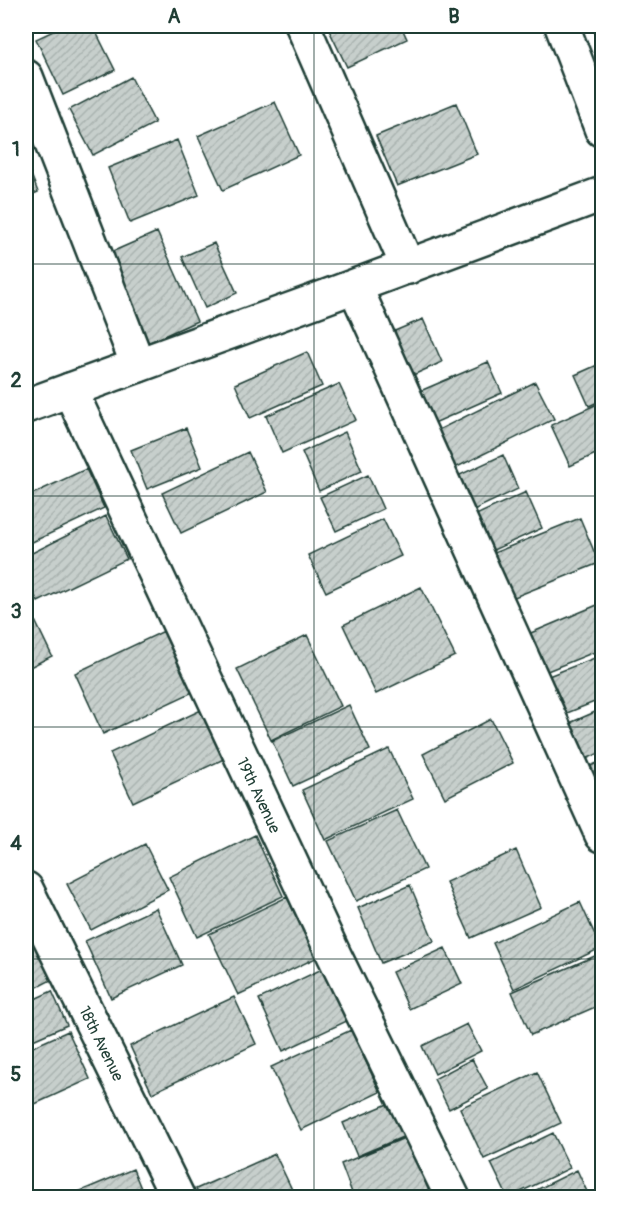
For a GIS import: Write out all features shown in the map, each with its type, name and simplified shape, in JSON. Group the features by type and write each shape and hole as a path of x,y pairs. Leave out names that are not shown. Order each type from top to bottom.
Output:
{"street":[{"path":"303,26 408,267"},
{"path":"562,26 603,130"},
{"path":"26,77 138,365"},
{"path":"26,406 603,194"},
{"path":"355,287 603,835"},
{"name":"19th Avenue","path":"70,390 334,956 453,1197"},
{"name":"18th Avenue","path":"26,889 178,1197"}],"building":[{"path":"64,26 93,26 115,70 63,95 36,39"},
{"path":"327,26 401,26 407,39 347,67"},
{"path":"592,26 602,26 602,49"},
{"path":"131,77 155,123 93,155 69,110"},
{"path":"275,102 299,155 223,190 198,136"},
{"path":"456,103 477,154 397,186 376,136"},
{"path":"177,140 199,195 130,223 108,168"},
{"path":"26,162 38,192 26,197"},
{"path":"157,232 197,321 148,343 107,254"},
{"path":"214,243 237,293 205,308 182,257"},
{"path":"423,319 442,362 402,380 383,336"},
{"path":"307,352 322,386 250,418 235,384"},
{"path":"488,362 502,393 432,424 418,392"},
{"path":"602,363 602,400 589,406 575,375"},
{"path":"535,382 554,419 449,471 430,434"},
{"path":"339,384 356,420 282,453 266,416"},
{"path":"602,402 602,451 570,466 551,425"},
{"path":"186,428 202,467 147,489 131,450"},
{"path":"345,432 362,471 319,491 302,452"},
{"path":"248,452 267,492 181,533 162,493"},
{"path":"503,455 518,489 467,513 451,479"},
{"path":"86,469 104,508 26,545 26,497"},
{"path":"368,475 383,509 336,531 320,497"},
{"path":"526,492 542,528 480,556 463,521"},
{"path":"106,516 127,559 38,602 26,577 26,556"},
{"path":"580,518 599,563 502,602 484,557"},
{"path":"383,519 401,556 326,592 308,555"},
{"path":"421,587 455,656 376,694 343,625"},
{"path":"602,603 602,649 535,676 519,638"},
{"path":"28,606 52,656 26,669 26,607"},
{"path":"164,631 193,692 103,734 75,673"},
{"path":"307,635 341,706 271,740 237,669"},
{"path":"602,655 602,699 557,717 541,679"},
{"path":"349,705 370,750 293,786 272,741"},
{"path":"602,709 602,752 579,762 563,726"},
{"path":"201,710 224,759 133,802 110,753"},
{"path":"491,719 513,763 445,798 423,754"},
{"path":"389,749 413,799 325,840 302,790"},
{"path":"602,761 602,818 581,770"},
{"path":"397,810 425,869 356,901 328,841"},
{"path":"255,835 283,896 197,937 169,877"},
{"path":"145,844 168,890 91,930 67,884"},
{"path":"516,850 541,907 471,938 446,882"},
{"path":"410,885 434,941 381,963 358,908"},
{"path":"287,897 316,958 238,995 209,934"},
{"path":"580,902 601,948 514,989 493,943"},
{"path":"156,908 182,965 111,998 85,941"},
{"path":"35,942 53,979 26,993 26,947"},
{"path":"445,948 462,984 409,1009 392,972"},
{"path":"602,953 602,1004 531,1035 512,992"},
{"path":"322,969 347,1021 283,1051 259,999"},
{"path":"52,991 67,1025 26,1043 26,1003"},
{"path":"234,997 256,1044 152,1093 130,1046"},
{"path":"467,1024 481,1051 435,1074 422,1046"},
{"path":"351,1030 380,1092 301,1130 271,1067"},
{"path":"68,1031 90,1079 26,1108 26,1050"},
{"path":"472,1059 488,1089 449,1109 434,1079"},
{"path":"537,1072 561,1123 484,1159 460,1108"},
{"path":"390,1103 405,1136 357,1156 343,1123"},
{"path":"553,1133 570,1168 508,1198 491,1163"},
{"path":"407,1137 430,1194 423,1198 354,1198 341,1164"},
{"path":"275,1154 296,1198 200,1198 196,1189"},
{"path":"133,1169 145,1198 64,1198"},
{"path":"577,1170 590,1198 520,1198"}]}
